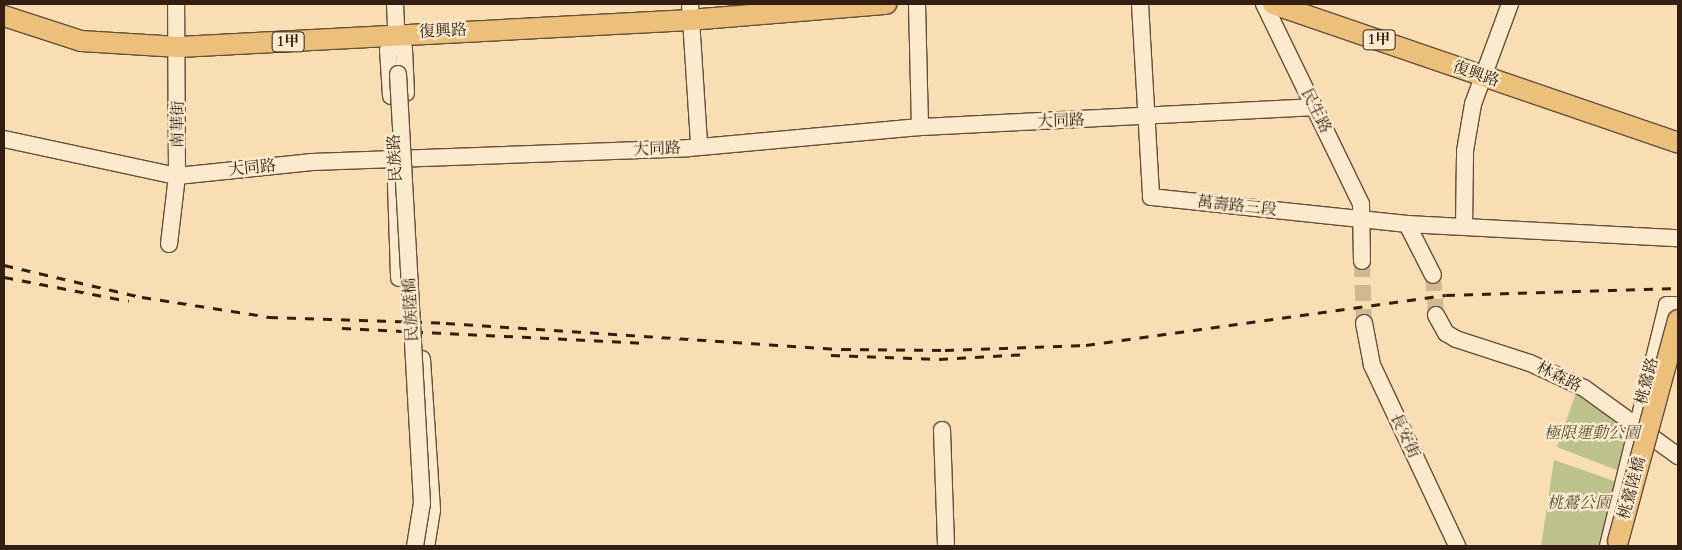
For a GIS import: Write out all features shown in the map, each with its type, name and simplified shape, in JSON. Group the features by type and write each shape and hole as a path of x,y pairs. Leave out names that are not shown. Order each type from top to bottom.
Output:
{"main road":[{"name":"復興路","path":"4,16 81,41 179,47 396,37 690,12 886,4"},
{"name":"復興路","path":"1273,4 1678,143"},
{"name":"桃鶯陸橋","path":"1617,545 1675,310"}],"street":[{"name":"南華街","path":"169,244 177,176 179,47 176,4"},
{"name":"民族路","path":"395,4 398,74"},
{"path":"917,4 920,127"},
{"path":"1140,4 1146,117"},
{"name":"民生路","path":"1264,4 1361,204 1363,220"},
{"path":"1510,4 1473,104 1465,151 1464,227 1678,238"},
{"path":"690,12 699,145"},
{"name":"民族路","path":"396,37 388,50 402,158 407,275"},
{"name":"民族陸橋","path":"398,74 422,503 415,546"},
{"name":"大同路","path":"4,139 177,176 402,158 699,145 920,127 1313,107"},
{"name":"萬壽路三段","path":"1146,117 1151,197 1363,220 1464,227"},
{"path":"1362,260 1363,220"},
{"path":"1405,224 1433,274"},
{"name":"桃鶯路","path":"1617,545 1640,407 1675,310"},
{"name":"林森路","path":"1436,315 1446,333 1456,339 1566,378 1678,456"},
{"name":"長安街","path":"1364,323 1372,365 1456,546"},
{"path":"420,335 432,510 426,546"},
{"name":"桃鶯路","path":"1617,545 1654,439 1678,352"},
{"path":"1640,407 1660,414"},
{"path":"942,430 946,546"}],"green space":[{"name":"極限運動公園","path":"1576,393 1629,427 1619,471 1557,447"},
{"name":"桃鶯公園","path":"1554,460 1617,482 1600,546 1541,546"}],"tunnel":[{"path":"1362,261 1364,323"},
{"path":"1433,275 1436,315"}],"railway":[{"path":"4,265 142,297 269,317 446,323 842,349 945,350 1086,345 1446,295 1678,288"},
{"path":"4,277 129,301"},
{"path":"342,328 647,343"},
{"path":"831,355 939,359 1028,354"}]}
